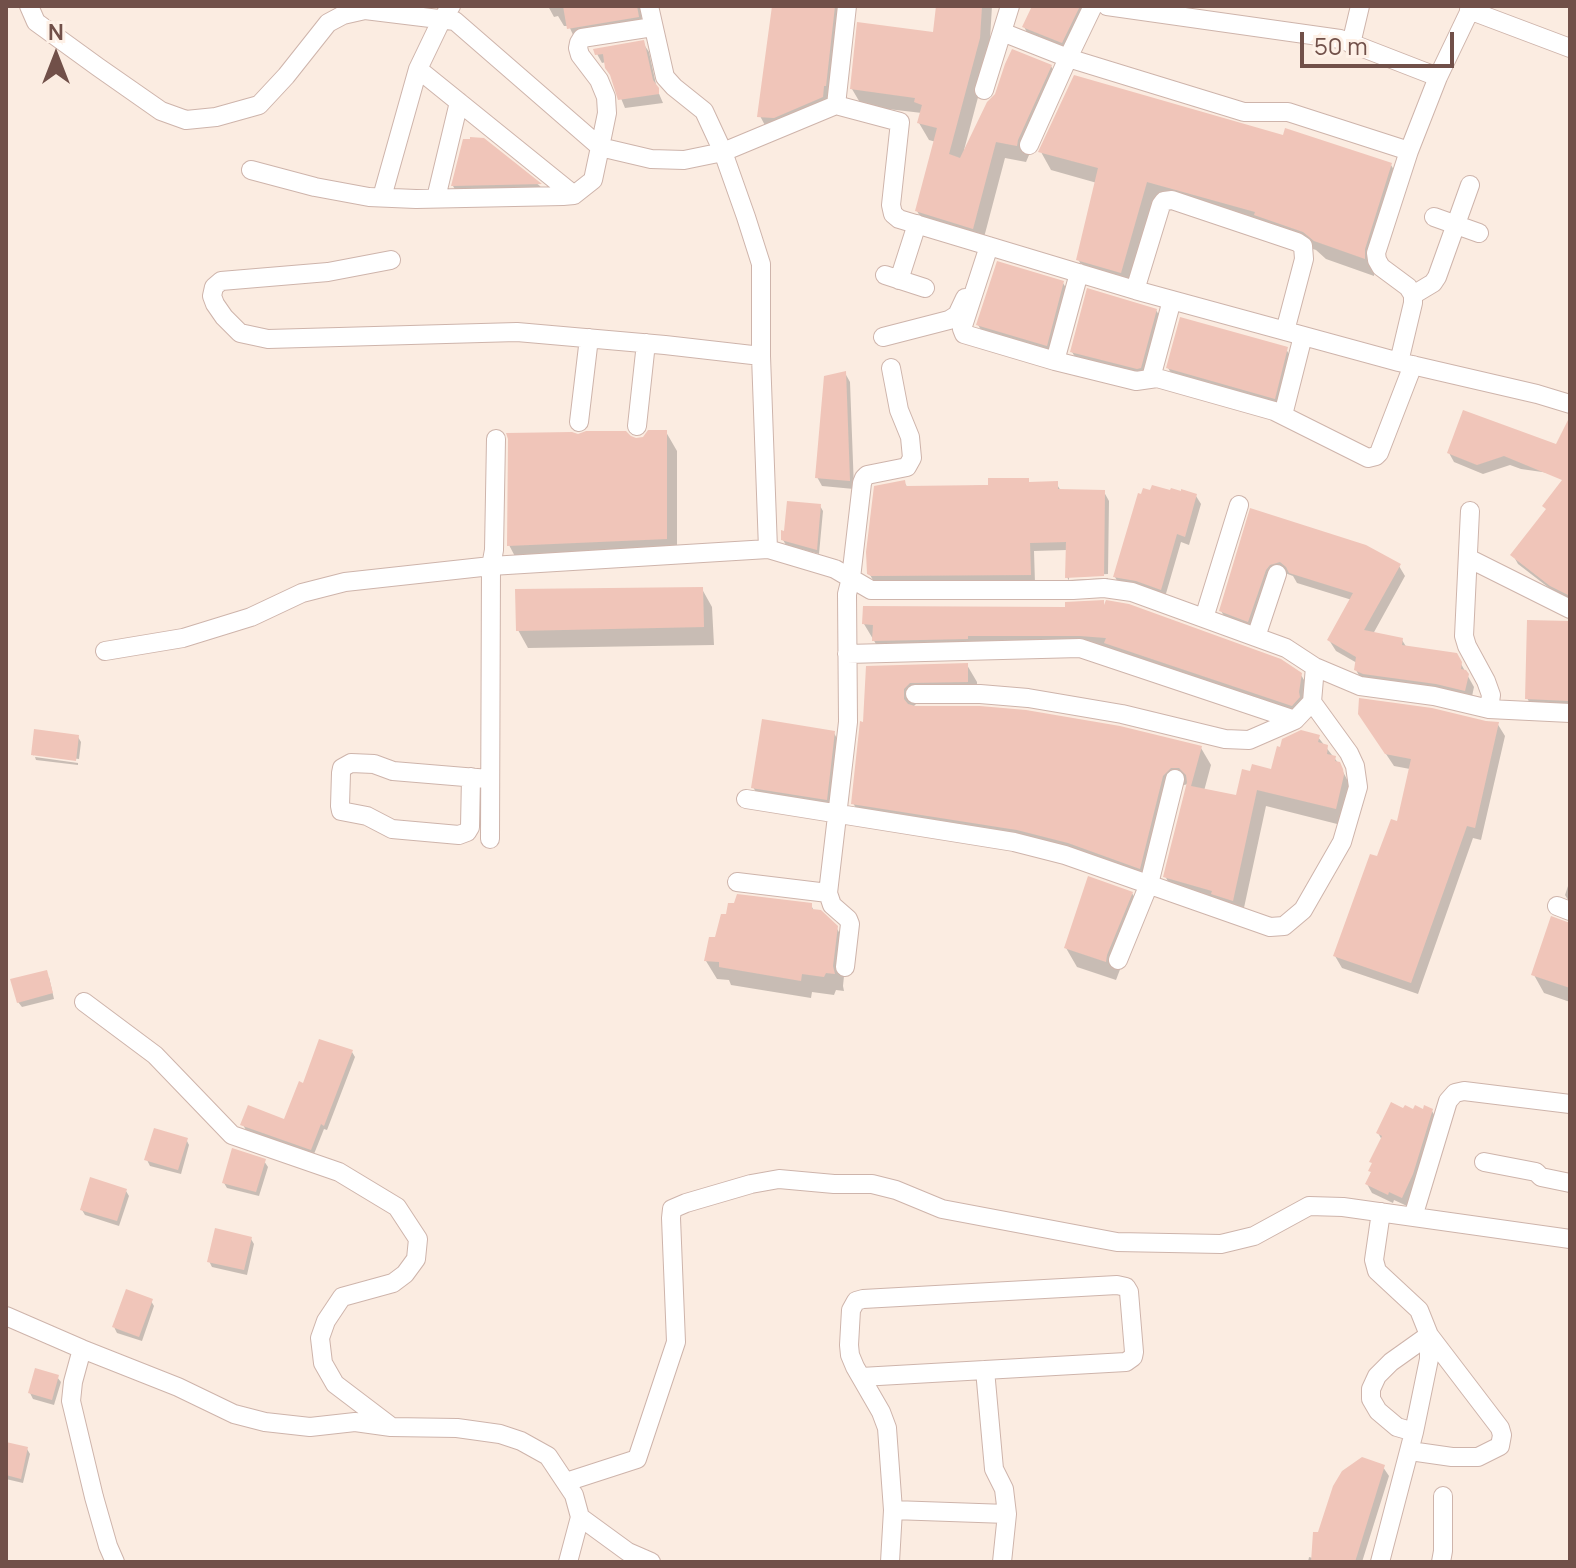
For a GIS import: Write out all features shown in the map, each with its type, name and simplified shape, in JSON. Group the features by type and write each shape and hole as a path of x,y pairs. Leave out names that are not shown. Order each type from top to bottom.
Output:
{"street":[{"path":"29,6 36,22 161,111 186,120 216,117 259,105 328,23 343,15 365,10 423,18 446,12"},
{"path":"649,6 665,77 704,111 723,152 761,264 768,549"},
{"path":"836,105 847,6"},
{"path":"984,90 1010,6"},
{"path":"1029,145 1093,6"},
{"path":"1107,6 1340,39 1438,77"},
{"path":"1351,44 1360,6"},
{"path":"985,245 963,333 1136,381 1151,378 1172,382 1283,415 1362,456 1372,458 1379,453 1406,364 1413,303 1408,287 1381,267 1376,253 1409,151 1470,8 1570,48"},
{"path":"382,197 418,69 446,12"},
{"path":"446,12 600,147 651,159 684,160 723,152 836,105 900,122 891,205 893,214 899,219 1294,334 1570,404"},
{"path":"251,170 369,197 574,195 593,180 607,113 606,97 599,80 580,55 579,43 582,38 653,27"},
{"path":"1002,32 1068,58 1244,112 1288,112 1409,151"},
{"path":"418,69 574,195"},
{"path":"436,198 459,102"},
{"path":"1413,295 1437,277 1470,185"},
{"path":"1135,290 1164,201 1172,200 1303,246 1304,259 1283,415"},
{"path":"1434,217 1479,233"},
{"path":"917,224 892,278 925,288"},
{"path":"883,337 949,320 957,315 985,245"},
{"path":"391,260 328,272 221,281 214,287 212,296 224,317 240,333 268,339 517,332 761,356"},
{"path":"1055,361 1079,273"},
{"path":"1151,378 1172,300"},
{"path":"579,422 589,338"},
{"path":"637,426 646,343"},
{"path":"845,967 850,924 832,905 828,893 848,722 847,594 864,478 907,467 912,458 910,437 899,410 891,368"},
{"path":"480,778 393,771 374,764 351,763 342,768 341,811 367,816 392,829 459,835 470,827 480,778 494,550 496,439"},
{"path":"1204,618 1239,505"},
{"path":"1470,511 1464,636 1491,695 1489,709"},
{"path":"105,651 183,638 251,617 302,593 345,582 491,566 768,549 835,569 871,590 1104,588 1132,592 1286,648 1315,667 1360,686 1434,696 1489,709 1570,713"},
{"path":"1468,558 1570,609"},
{"path":"1256,637 1277,574"},
{"path":"847,654 1080,648 1295,720"},
{"path":"915,694 1028,698 1122,714 1225,739 1249,740 1295,720 1312,702 1315,667"},
{"path":"746,799 1014,842 1065,855 1270,927 1284,926 1303,910 1342,842 1358,787 1355,766 1349,753 1312,702"},
{"path":"480,778 490,839"},
{"path":"1118,960 1149,884 1175,779"},
{"path":"737,882 828,893"},
{"path":"84,1002 155,1055 232,1135 339,1172 397,1207 418,1239 416,1259 405,1274 393,1283 342,1297 326,1321 320,1338 323,1363 335,1384 391,1427"},
{"path":"1413,1217 1448,1101 1455,1093 1464,1091 1570,1104"},
{"path":"1484,1162 1536,1172 1541,1177 1570,1183"},
{"path":"1536,1172 1542,1169 1570,1173"},
{"path":"566,1482 637,1459 676,1342 672,1209 751,1184 779,1179 872,1184 896,1190 942,1209 1117,1242 1221,1244 1254,1236 1309,1206 1343,1207 1570,1239"},
{"path":"1381,1212 1374,1260 1377,1271 1419,1310 1429,1335 1500,1428 1500,1446 1478,1457 1452,1457 1412,1441 1378,1411 1371,1399 1371,1389 1377,1376 1429,1335"},
{"path":"861,1377 1126,1362 1134,1352 1129,1292 1126,1287 1117,1285 856,1301 851,1310 849,1345 855,1367 887,1428 893,1510 890,1562"},
{"path":"6,1316 178,1387 234,1414 265,1422 310,1427 355,1422 391,1427 457,1428 500,1434 521,1441 548,1456 574,1495 580,1517 568,1562"},
{"path":"1380,1562 1412,1441 1429,1359 1429,1335"},
{"path":"82,1349 71,1401 94,1497 115,1562"},
{"path":"985,1370 994,1469 1004,1489 1007,1514 1002,1562"},
{"path":"1441,1562 1443,1496"},
{"path":"893,1510 1007,1514"},
{"path":"580,1517 628,1552 651,1562"}],"building":[{"path":"563,6 637,6 639,17 567,29"},
{"path":"772,6 835,6 823,97 774,118 757,117"},
{"path":"936,6 982,6 980,38 949,154 960,158 987,102 995,94 1012,49 1052,65 1017,146 996,142 973,229 915,211 937,128 917,123 922,105 914,102 915,98 850,89 857,22 933,32"},
{"path":"1032,6 1080,6 1062,43 1022,27"},
{"path":"644,40 659,94 618,100 605,68 603,54 595,55 593,49"},
{"path":"1074,75 1283,135 1285,128 1392,163 1365,249 1365,259 1314,241 1303,232 1254,215 1255,212 1147,182 1121,273 1076,260 1098,168 1038,152"},
{"path":"484,138 542,184 451,186 463,139"},
{"path":"997,261 1064,281 1047,346 976,325"},
{"path":"1087,288 1157,309 1141,368 1070,352"},
{"path":"1180,317 1288,347 1275,399 1166,368"},
{"path":"846,371 850,481 815,478 824,376"},
{"path":"1463,410 1556,444 1570,416 1570,596 1550,586 1510,555 1546,509 1542,506 1562,480 1504,456 1477,465 1447,453"},
{"path":"648,430 667,430 667,539 507,546 506,433 626,431 636,438 643,437"},
{"path":"988,478 1029,478 1029,482 1058,481 1058,489 1105,490 1104,576 1065,578 1066,542 1030,543 1031,575 867,574 866,552 874,486 905,480 906,486 988,485"},
{"path":"1152,485 1197,494 1185,537 1177,534 1161,590 1113,577 1138,493 1141,494 1143,488 1150,490"},
{"path":"787,501 821,504 817,550 781,540"},
{"path":"1250,508 1366,545 1401,564 1364,630 1403,638 1402,645 1457,653 1462,662 1461,669 1469,674 1465,691 1354,670 1356,657 1327,640 1353,593 1289,573 1280,562 1266,570 1248,622 1219,611"},
{"path":"703,587 704,627 516,631 515,589"},
{"path":"1104,600 1104,605 1106,600 1129,604 1281,659 1302,673 1300,697 1292,706 1104,643 1106,638 968,636 968,639 872,641 873,625 862,624 863,606 1065,607 1065,602"},
{"path":"1527,620 1570,621 1570,701 1525,699"},
{"path":"968,663 968,682 910,683 904,689 904,699 915,706 1026,710 1120,726 1202,746 1191,786 1236,795 1242,769 1250,771 1252,764 1271,769 1282,739 1301,730 1320,735 1318,742 1328,745 1327,754 1336,756 1335,761 1340,762 1344,775 1336,809 1257,790 1233,901 1211,894 1212,891 1163,877 1187,782 1186,775 1179,768 1171,768 1163,776 1140,869 1068,843 1017,830 851,804 860,721 863,722 866,666"},
{"path":"1359,698 1432,708 1499,722 1475,828 1467,826 1411,983 1333,956 1370,854 1377,856 1391,819 1397,821 1411,759 1385,754 1358,714"},
{"path":"762,719 835,731 827,800 751,788"},
{"path":"34,729 79,735 76,761 31,755"},
{"path":"1088,876 1133,892 1106,962 1064,948"},
{"path":"737,894 812,903 812,909 821,910 838,926 833,966 835,974 826,973 824,977 802,974 801,981 719,967 719,962 704,961 709,937 715,937 721,914 726,914 728,903 734,903"},
{"path":"1551,916 1570,923 1570,988 1531,975"},
{"path":"47,970 53,993 17,1003 10,979"},
{"path":"319,1039 353,1050 324,1126 321,1124 311,1150 240,1125 248,1105 284,1119 299,1081 303,1083"},
{"path":"1391,1102 1403,1108 1405,1105 1413,1109 1415,1105 1423,1109 1424,1105 1433,1109 1413,1174 1402,1198 1365,1184 1371,1172 1368,1171 1372,1163 1369,1162 1382,1136 1376,1133"},
{"path":"154,1128 188,1138 178,1170 144,1160"},
{"path":"232,1148 266,1159 256,1192 222,1183"},
{"path":"90,1177 127,1189 117,1221 80,1210"},
{"path":"215,1228 252,1237 244,1270 207,1262"},
{"path":"126,1289 153,1299 139,1337 112,1327"},
{"path":"35,1368 59,1375 52,1400 28,1393"},
{"path":"6,1442 28,1447 21,1479 6,1475"},
{"path":"1362,1457 1385,1465 1355,1562 1311,1562 1313,1532 1318,1532 1333,1486 1342,1471"}]}
